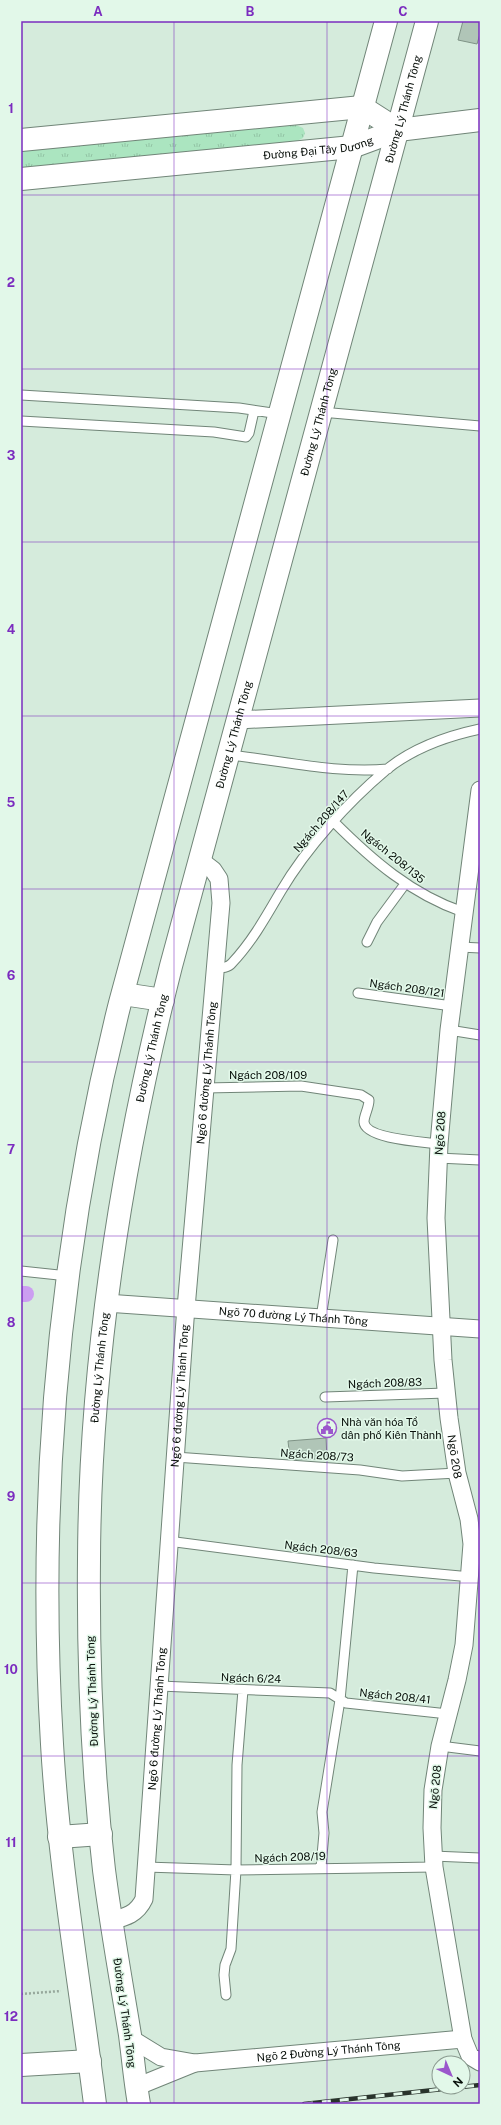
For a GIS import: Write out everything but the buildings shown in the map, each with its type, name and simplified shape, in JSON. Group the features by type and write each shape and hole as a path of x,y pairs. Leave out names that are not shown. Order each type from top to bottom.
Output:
{"main road":[{"path":"95,2104 59,1837 49,1684 47,1561 52,1438 68,1276 90,1135 123,994 386,21"},
{"name":"Đường Lý Thánh Tông","path":"138,2096 111,1921 101,1834 91,1680 88,1558 94,1436 106,1303 132,1132 162,1000 427,21"},
{"path":"21,140 362,107"},
{"name":"Đường Đại Tây Dương","path":"362,107 398,130"},
{"path":"398,130 480,120"},
{"name":"Đường Đại Tây Dương","path":"21,179 352,147 398,130"},
{"path":"123,994 162,1000"},
{"path":"59,1837 101,1834"},
{"path":"21,2065 90,2061"}],"street":[{"path":"238,720 480,708"},
{"name":"Ngõ 208","path":"480,790 477,839 463,912 449,1030 439,1151 436,1218 446,1393 457,1473 469,1519 476,1559 471,1577 464,1645 440,1746 433,1790 433,1861 463,2039 470,2056 480,2062"},
{"name":"Ngõ 6 đường Lý Thánh Tông","path":"111,1921 133,1914 140,1908 144,1899 168,1541 186,1309 216,968 221,886 216,874 200,860"},
{"name":"Ngõ 70 đường Lý Thánh Tông","path":"106,1303 480,1329"},
{"path":"130,2038 161,2057 195,2063"},
{"name":"Ngõ 2 Đường Lý Thánh Tông","path":"195,2063 463,2039"},
{"path":"138,2096 195,2063"}],"lane":[{"path":"21,395 239,408 279,414"},
{"path":"21,421 214,432 246,437 249,433 254,411"},
{"path":"321,412 480,426"},
{"name":"Ngách 208/147","path":"216,968 227,967 236,960 295,871 334,822 388,769 411,753 434,742 480,729"},
{"path":"228,755 289,764 348,770 388,769"},
{"name":"Ngách 208/135","path":"334,822 365,851 405,884 441,904 463,912"},
{"path":"367,942 377,922 405,884"},
{"path":"460,947 480,948"},
{"name":"Ngách 208/121","path":"358,993 452,1006"},
{"path":"449,1030 480,1035"},
{"name":"Ngách 208/109","path":"205,1088 301,1086 361,1095 369,1100 364,1122 367,1128 373,1132 439,1151"},
{"path":"439,1151 480,1160"},
{"path":"321,1318 333,1240"},
{"path":"21,1271 68,1276"},
{"name":"Ngách 208/83","path":"325,1397 446,1393"},
{"name":"Ngách 208/73","path":"175,1457 360,1470 402,1476 457,1473"},
{"name":"Ngách 208/63","path":"168,1541 353,1565 471,1577"},
{"path":"321,1868 324,1833 322,1812 340,1700 353,1565"},
{"name":"Ngách 6/24","path":"159,1686 330,1693 340,1700"},
{"path":"226,1995 224,1975 225,1965 231,1949 236,1870 237,1765 243,1690"},
{"name":"Ngách 208/41","path":"340,1700 346,1703 448,1714"},
{"path":"440,1746 480,1751"},
{"name":"Ngách 208/19","path":"146,1867 236,1870 321,1868 480,1858"}],"path":[{"path":"21,1994 79,1990"}],"green space":[{"path":"296,125 303,128 305,133 303,138 297,141 21,168 21,151"}],"waterway":[{"path":"21,1294 26,1294"}],"railway":[{"path":"304,2104 480,2085"}],"place":[{"name":"Nhà văn hóa Tổ dân phố Kiên Thành","path":"327,1428"}]}
